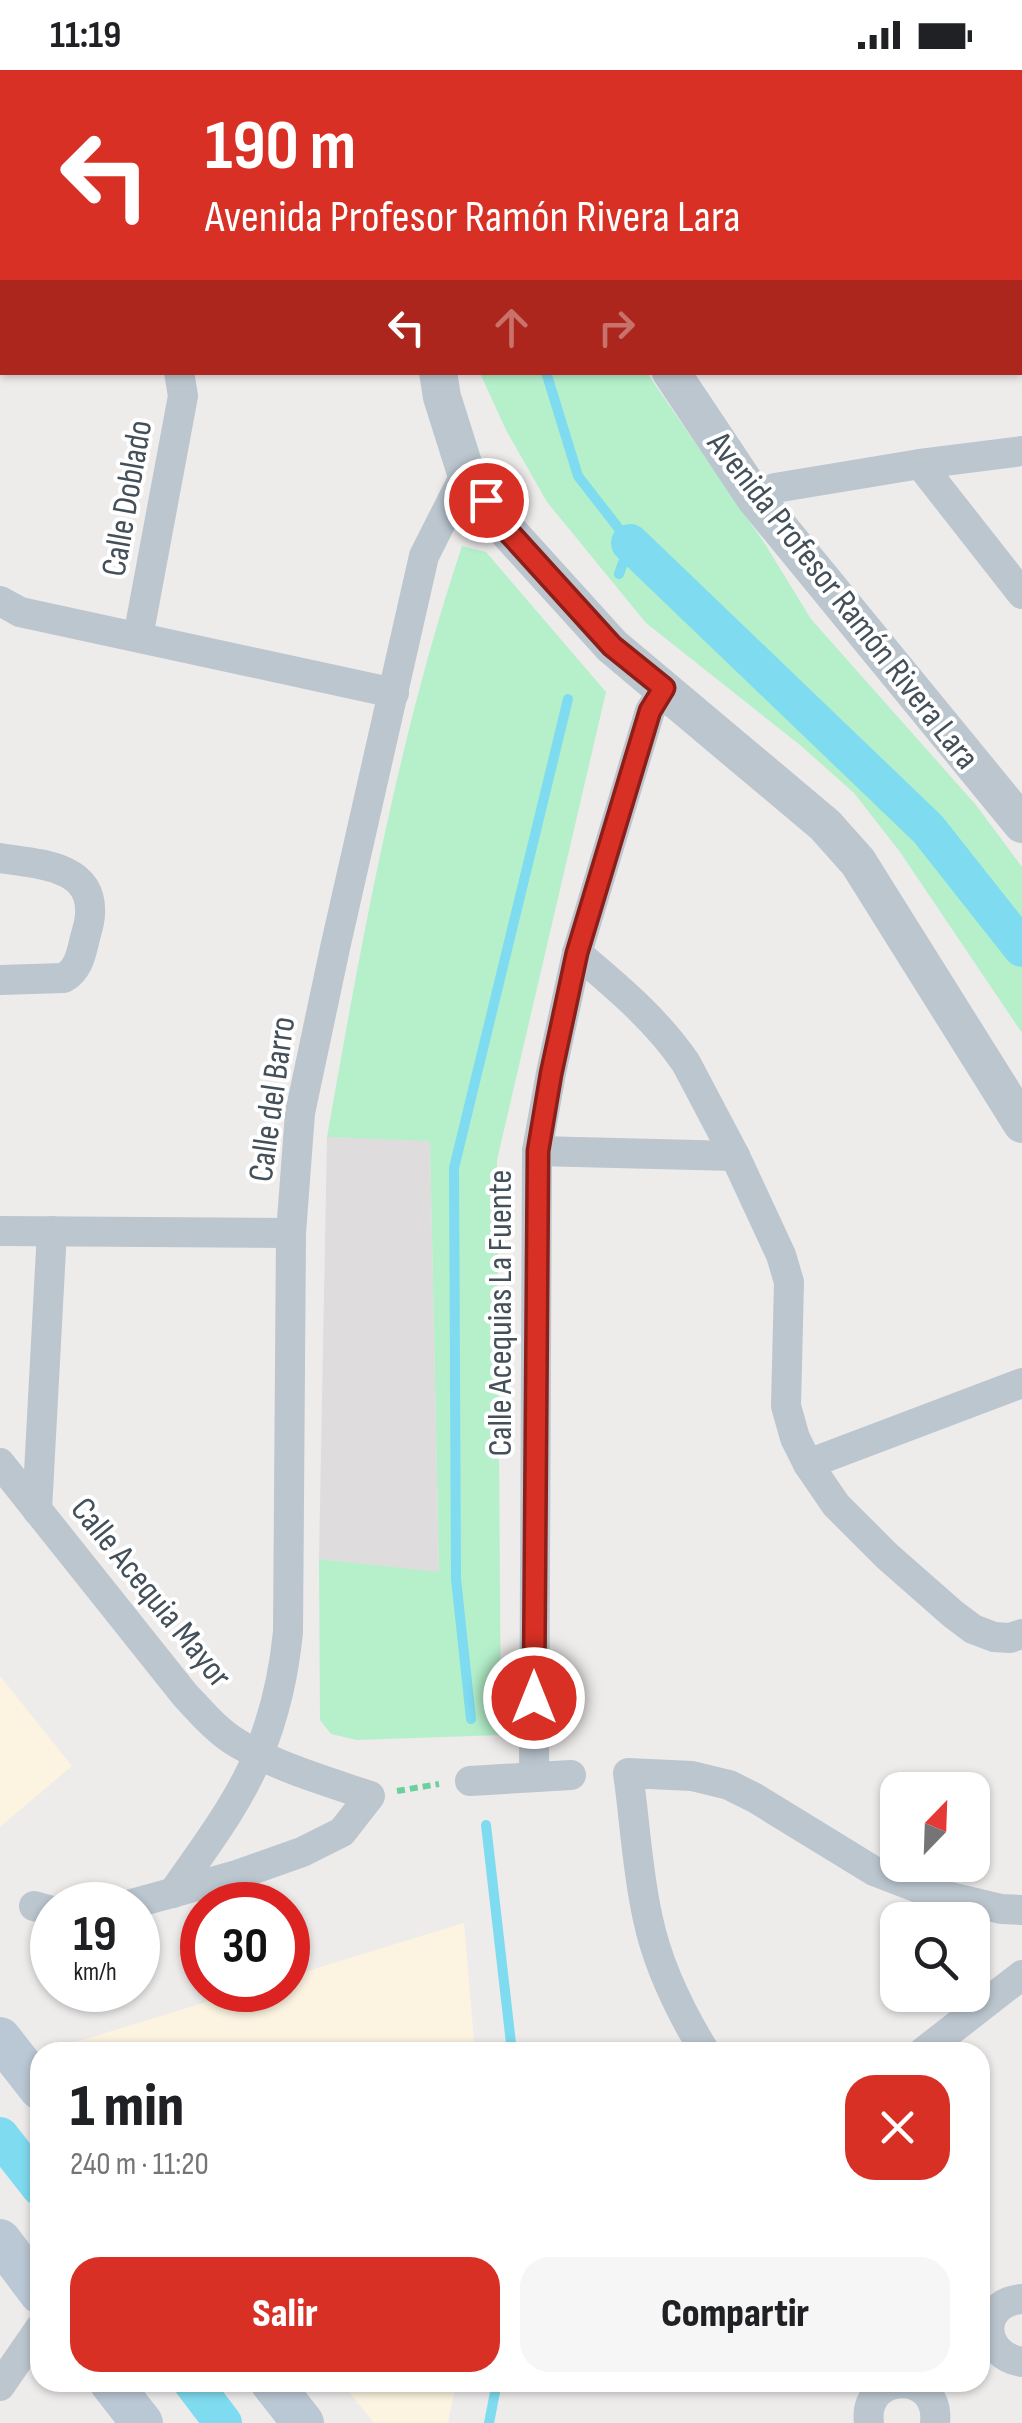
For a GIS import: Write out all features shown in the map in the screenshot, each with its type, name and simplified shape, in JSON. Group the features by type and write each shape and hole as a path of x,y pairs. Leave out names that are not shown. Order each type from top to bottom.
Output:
{"main road":[{"path":"0,2038 30,2076"},
{"path":"0,2240 30,2279"},
{"path":"118,2392 142,2423"},
{"path":"279,2392 303,2423"}],"street":[{"name":"Calle Doblado","path":"138,636 182,396 179,375"},
{"path":"438,375 466,472 505,528 612,646 826,825 858,862 1022,1124"},
{"name":"Avenida Profesor Ramón Rivera Lara","path":"672,375 755,498 1022,824"},
{"path":"755,498 774,488 1022,451"},
{"path":"920,464 1022,594"},
{"name":"Calle del Barro","path":"173,1893 219,1826 259,1754 283,1675 288,1632 291,1233 300,1112 424,556 466,472"},
{"path":"0,600 20,612 394,693"},
{"name":"Calle Acequias La Fuente","path":"534,1776 538,1151 577,953 650,711 664,688"},
{"path":"0,858 60,868 85,890 90,914 81,956 70,975 0,980"},
{"path":"577,953 671,1040 770,1229 789,1282 786,1406 794,1438 808,1464 836,1505 953,1614 972,1629 994,1637 1022,1634"},
{"path":"538,1151 734,1156"},
{"path":"0,1231 291,1233"},
{"path":"37,1510 52,1231"},
{"path":"808,1464 1022,1383"},
{"name":"Calle Acequia Mayor","path":"0,1463 184,1695 224,1733 259,1754 370,1796"},
{"path":"699,2042 667,1982 648,1919 628,1773 692,1776 728,1785 874,1871 926,1891 1001,1909 1022,1910"},
{"path":"458,1781 571,1774"},
{"path":"160,1896 302,1852 342,1832 370,1796"},
{"path":"936,2042 1022,1975"},
{"path":"990,2324 1006,2302 1022,2299"},
{"path":"0,2386 30,2342"},
{"path":"990,2353 1022,2362"},
{"path":"869,2423 870,2403 878,2392"},
{"path":"934,2392 936,2423"}],"path":[{"path":"370,1796 458,1781"}],"shaded area":[{"path":"327,1137 430,1140 439,1573 319,1559"},
{"path":"0,1676 72,1766 0,1827"},
{"path":"464,1923 474,2042 76,2042 180,2010 310,2012 310,1970"},
{"path":"349,2392 454,2392 448,2423 374,2423"}],"green space":[{"path":"481,375 648,375 765,544 811,619 976,805 1022,867 1022,1033 900,852 854,793 646,623 547,502 506,430"},
{"path":"462,546 486,552 606,692 497,1160 501,1735 357,1740 331,1734 320,1720 319,1559 439,1572 430,1141 327,1137 400,765"}],"waterway":[{"path":"547,375 578,476 630,543 619,574"},
{"path":"630,543 928,829 1022,948"},
{"path":"471,1719 456,1579 454,1168 568,699"},
{"path":"486,1825 511,2042"},
{"path":"0,2136 30,2174"},
{"path":"200,2392 223,2423"},
{"path":"489,2423 495,2392"}],"route":[{"path":"486,500 505,528 612,646 664,688 650,711 577,953 538,1151 534,1698"}]}
